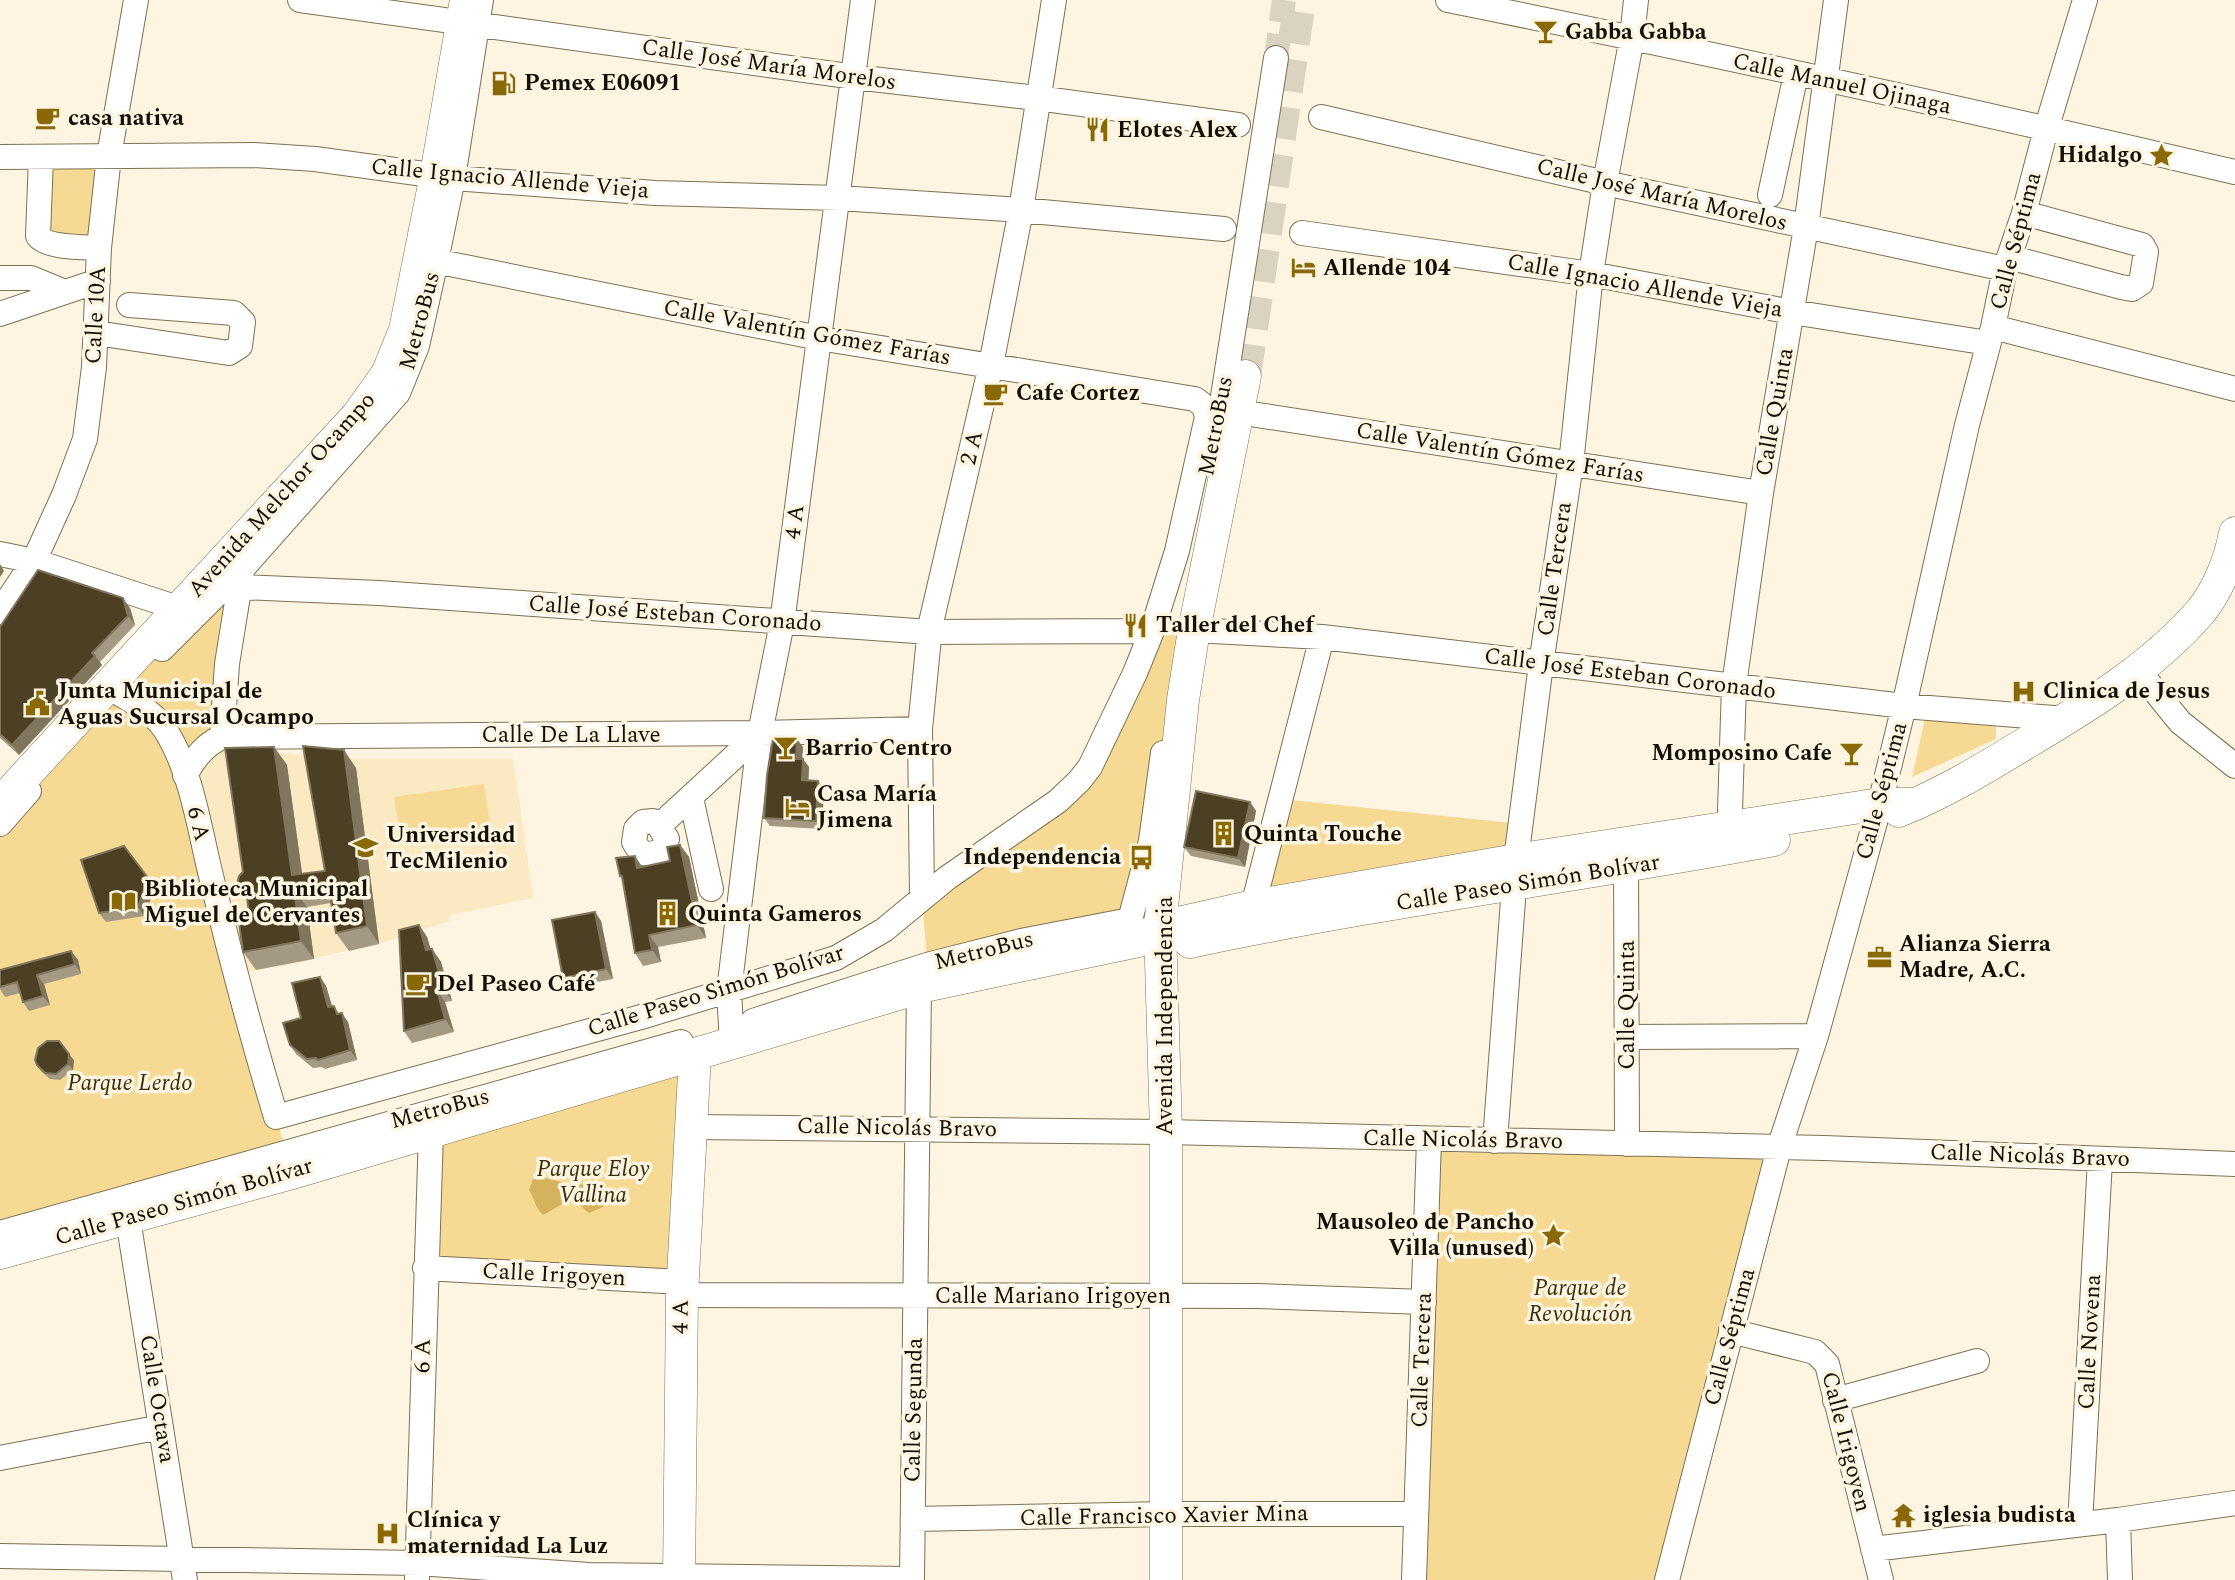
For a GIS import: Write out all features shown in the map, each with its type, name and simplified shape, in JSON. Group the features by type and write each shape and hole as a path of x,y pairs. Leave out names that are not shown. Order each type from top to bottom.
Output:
{"main road":[{"name":"Avenida Melchor Ocampo","path":"0,803 216,589 245,538 357,416 387,374 428,260 471,12"},
{"name":"Avenida Independencia","path":"1166,1580 1166,1132 1153,939 1194,629 1245,376"},
{"name":"Calle Paseo Simón Bolívar","path":"1153,939 1253,906 1626,855 1916,804 1968,778 2067,719 2138,670 2202,609 2220,580 2235,533"},
{"name":"Calle Paseo Simón Bolívar","path":"0,1253 128,1219 695,1055 732,1036 919,988 1153,939 1258,928 1515,872"},
{"name":"4 A","path":"679,1578 682,1288 695,1055"}],"street":[{"name":"Calle 10A","path":"0,612 34,561 64,495 85,439 94,368 99,248 109,156 136,0"},
{"name":"Calle José María Morelos","path":"300,0 471,12 855,77 1238,125"},
{"name":"4 A","path":"732,1036 729,991 760,733 782,623 863,0"},
{"name":"2 A","path":"922,898 920,729 930,632 991,366 1021,210 1054,0"},
{"name":"Calle Manuel Ojinaga","path":"1448,0 1632,37 2235,172"},
{"name":"Calle Tercera","path":"1495,1141 1515,872 1541,664 1571,464 1591,274 1636,0"},
{"name":"Calle Quinta","path":"1729,837 1734,685 1761,493 1806,227 1836,0"},
{"name":"Calle Séptima","path":"1667,1580 1779,1148 1816,1036 1877,812 2007,263 2085,0"},
{"name":"MetroBus","path":"0,1233 732,1036 927,965 1021,941 1130,920 1151,841 1180,630 1206,473 1221,408 1276,58"},
{"path":"1770,195 1796,74"},
{"name":"Calle José María Morelos","path":"1321,117 1806,227 2007,263 2132,289 2141,283 2146,252 2142,245 2024,213"},
{"name":"Calle Ignacio Allende Vieja","path":"0,157 254,155 314,159 444,176 654,193 839,198 1021,210 1224,229"},
{"path":"41,157 40,240 48,244 99,248"},
{"name":"Calle Ignacio Allende Vieja","path":"1301,233 1591,274 1792,312 1991,335 2235,389"},
{"name":"MetroBus","path":"0,824 113,690 216,589 398,393 417,346 428,260"},
{"name":"Calle Valentín Gómez Farías","path":"428,260 819,338 1195,399"},
{"path":"0,278 31,278 65,292"},
{"path":"0,314 98,281"},
{"path":"96,333 229,353 240,346 243,322 234,313 129,305"},
{"name":"Calle Paseo Simón Bolívar","path":"276,1117 729,991 836,958 884,930 947,878 1058,801 1090,767 1152,631 1177,551 1207,417 1204,406 1195,399"},
{"name":"Calle Valentín Gómez Farías","path":"1238,412 1761,493"},
{"path":"222,737 228,664 216,589 245,538"},
{"name":"Calle José Esteban Coronado","path":"0,554 216,589 515,601 930,632 1152,631"},
{"name":"Calle José Esteban Coronado","path":"1194,629 1322,637 1904,706 2067,719"},
{"path":"1253,906 1322,637"},
{"path":"2138,670 2180,722 2235,766"},
{"name":"6 A","path":"113,690 145,709 159,721 170,736 185,775 236,980 276,1117"},
{"name":"Calle De La Llave","path":"222,737 760,733 920,729"},
{"path":"659,825 760,733"},
{"name":"6 A","path":"185,775 195,757 222,737"},
{"path":"691,798 712,889"},
{"name":"Calle Quinta","path":"1626,855 1626,1144"},
{"name":"Calle Segunda","path":"912,1580 919,988"},
{"path":"1627,1037 1816,1036"},
{"name":"Calle Nicolás Bravo","path":"692,1127 1166,1132 1779,1148 2235,1164"},
{"name":"6 A","path":"418,1572 431,1131"},
{"name":"Calle Tercera","path":"1414,1580 1429,1140"},
{"name":"Calle Novena","path":"2080,1524 2100,1160"},
{"name":"Calle Octava","path":"128,1219 183,1570"},
{"name":"Calle Irigoyen","path":"425,1268 682,1288"},
{"name":"Calle Mariano Irigoyen","path":"682,1288 916,1297 1166,1295 1424,1302"},
{"name":"Calle Irigoyen","path":"1731,1331 1815,1352 1827,1364 1881,1580"},
{"path":"1835,1400 1977,1361"},
{"path":"0,1458 161,1427"},
{"path":"1873,1549 2118,1520 2235,1503"},
{"name":"Calle Francisco Xavier Mina","path":"913,1519 1167,1514 1416,1514"},
{"path":"2118,1520 2120,1580"},
{"path":"0,1556 183,1570 912,1580"}],"shaded area":[{"name":"Universidad TecMilenio","path":"218,748 355,759 513,759 533,898 450,915 449,921 379,944 239,974 197,769"},
{"path":"542,1177 576,1186 593,1180 606,1190 603,1207 589,1213 576,1202 564,1203 543,1215 529,1190 533,1179"}],"green space":[{"path":"109,156 99,248 48,244 41,157"},
{"name":"Parque Lerdo","path":"240,587 222,737 195,757 228,946 292,1173 0,1253 0,803 107,686"},
{"path":"1194,630 1160,927 929,985 922,898 1058,801 1152,631"},
{"path":"1925,719 1996,721 1996,739 1912,777"},
{"path":"484,784 491,832 402,845 394,797"},
{"path":"1281,799 1521,824 1516,860 1253,906"},
{"name":"Parque Eloy Vallina","path":"695,1055 682,1282 425,1268 431,1131"},
{"name":"Parque de Revolución","path":"1429,1140 1779,1148 1673,1580 1415,1580"}],"building":[{"path":"38,570 123,598 128,616 92,653 95,656 12,745 0,734 0,627"},
{"path":"773,739 797,739 796,759 803,759 802,780 818,781 816,821 764,818"},
{"path":"303,746 344,750 367,926 336,933 328,884 294,889 301,941 243,952 239,923 250,922 247,897 237,884 243,872 225,748 274,747 292,875 325,871"},
{"name":"Quinta Touche","path":"1196,791 1250,802 1238,858 1184,847"},
{"name":"Quinta Gameros","path":"680,845 697,925 649,935 652,950 635,953 622,876 616,858 635,856 637,868 670,861 667,847"},
{"name":"Biblioteca Municipal Miguel de Cervantes","path":"124,846 148,878 138,907 99,913 81,860"},
{"path":"595,912 606,969 563,978 552,920"},
{"path":"419,925 426,950 432,949 444,989 437,990 445,1019 404,1031 399,930"},
{"path":"71,951 75,964 37,975 43,996 23,1002 17,982 0,987 0,970"},
{"path":"320,977 328,1007 334,1006 337,1014 342,1013 350,1050 318,1060 307,1059 290,1045 283,1023 301,1018 292,983"},
{"path":"47,1041 59,1041 69,1054 68,1064 56,1074 45,1073 35,1060 38,1048"}],"tunnel":[{"path":"1276,58 1284,0"},
{"path":"1245,376 1300,0"}],"place":[{"name":"Gabba Gabba","path":"1545,32"},
{"name":"Pemex E06091","path":"504,83"},
{"name":"casa nativa","path":"48,118"},
{"name":"Elotes Alex","path":"1097,130"},
{"name":"Hidalgo","path":"2162,155"},
{"name":"Allende 104","path":"1303,268"},
{"name":"Cafe Cortez","path":"996,393"},
{"name":"Taller del Chef","path":"1136,625"},
{"name":"Clinica de Jesus","path":"2023,691"},
{"name":"Junta Municipal de Aguas Sucursal Ocampo","path":"38,704"},
{"name":"Barrio Centro","path":"785,748"},
{"name":"Momposino Cafe","path":"1852,753"},
{"name":"Casa María Jimena","path":"797,807"},
{"name":"Quinta Touche","path":"1224,834"},
{"name":"Universidad TecMilenio","path":"366,848"},
{"name":"Independencia","path":"1141,857"},
{"name":"Biblioteca Municipal Miguel de Cervantes","path":"124,902"},
{"name":"Quinta Gameros","path":"668,914"},
{"name":"Alianza Sierra Madre, A.C.","path":"1879,957"},
{"name":"Del Paseo Café","path":"417,984"},
{"name":"Mausoleo de Pancho Villa (unused)","path":"1554,1235"},
{"name":"iglesia budista","path":"1903,1515"},
{"name":"Clínica y maternidad La Luz","path":"387,1533"}]}
